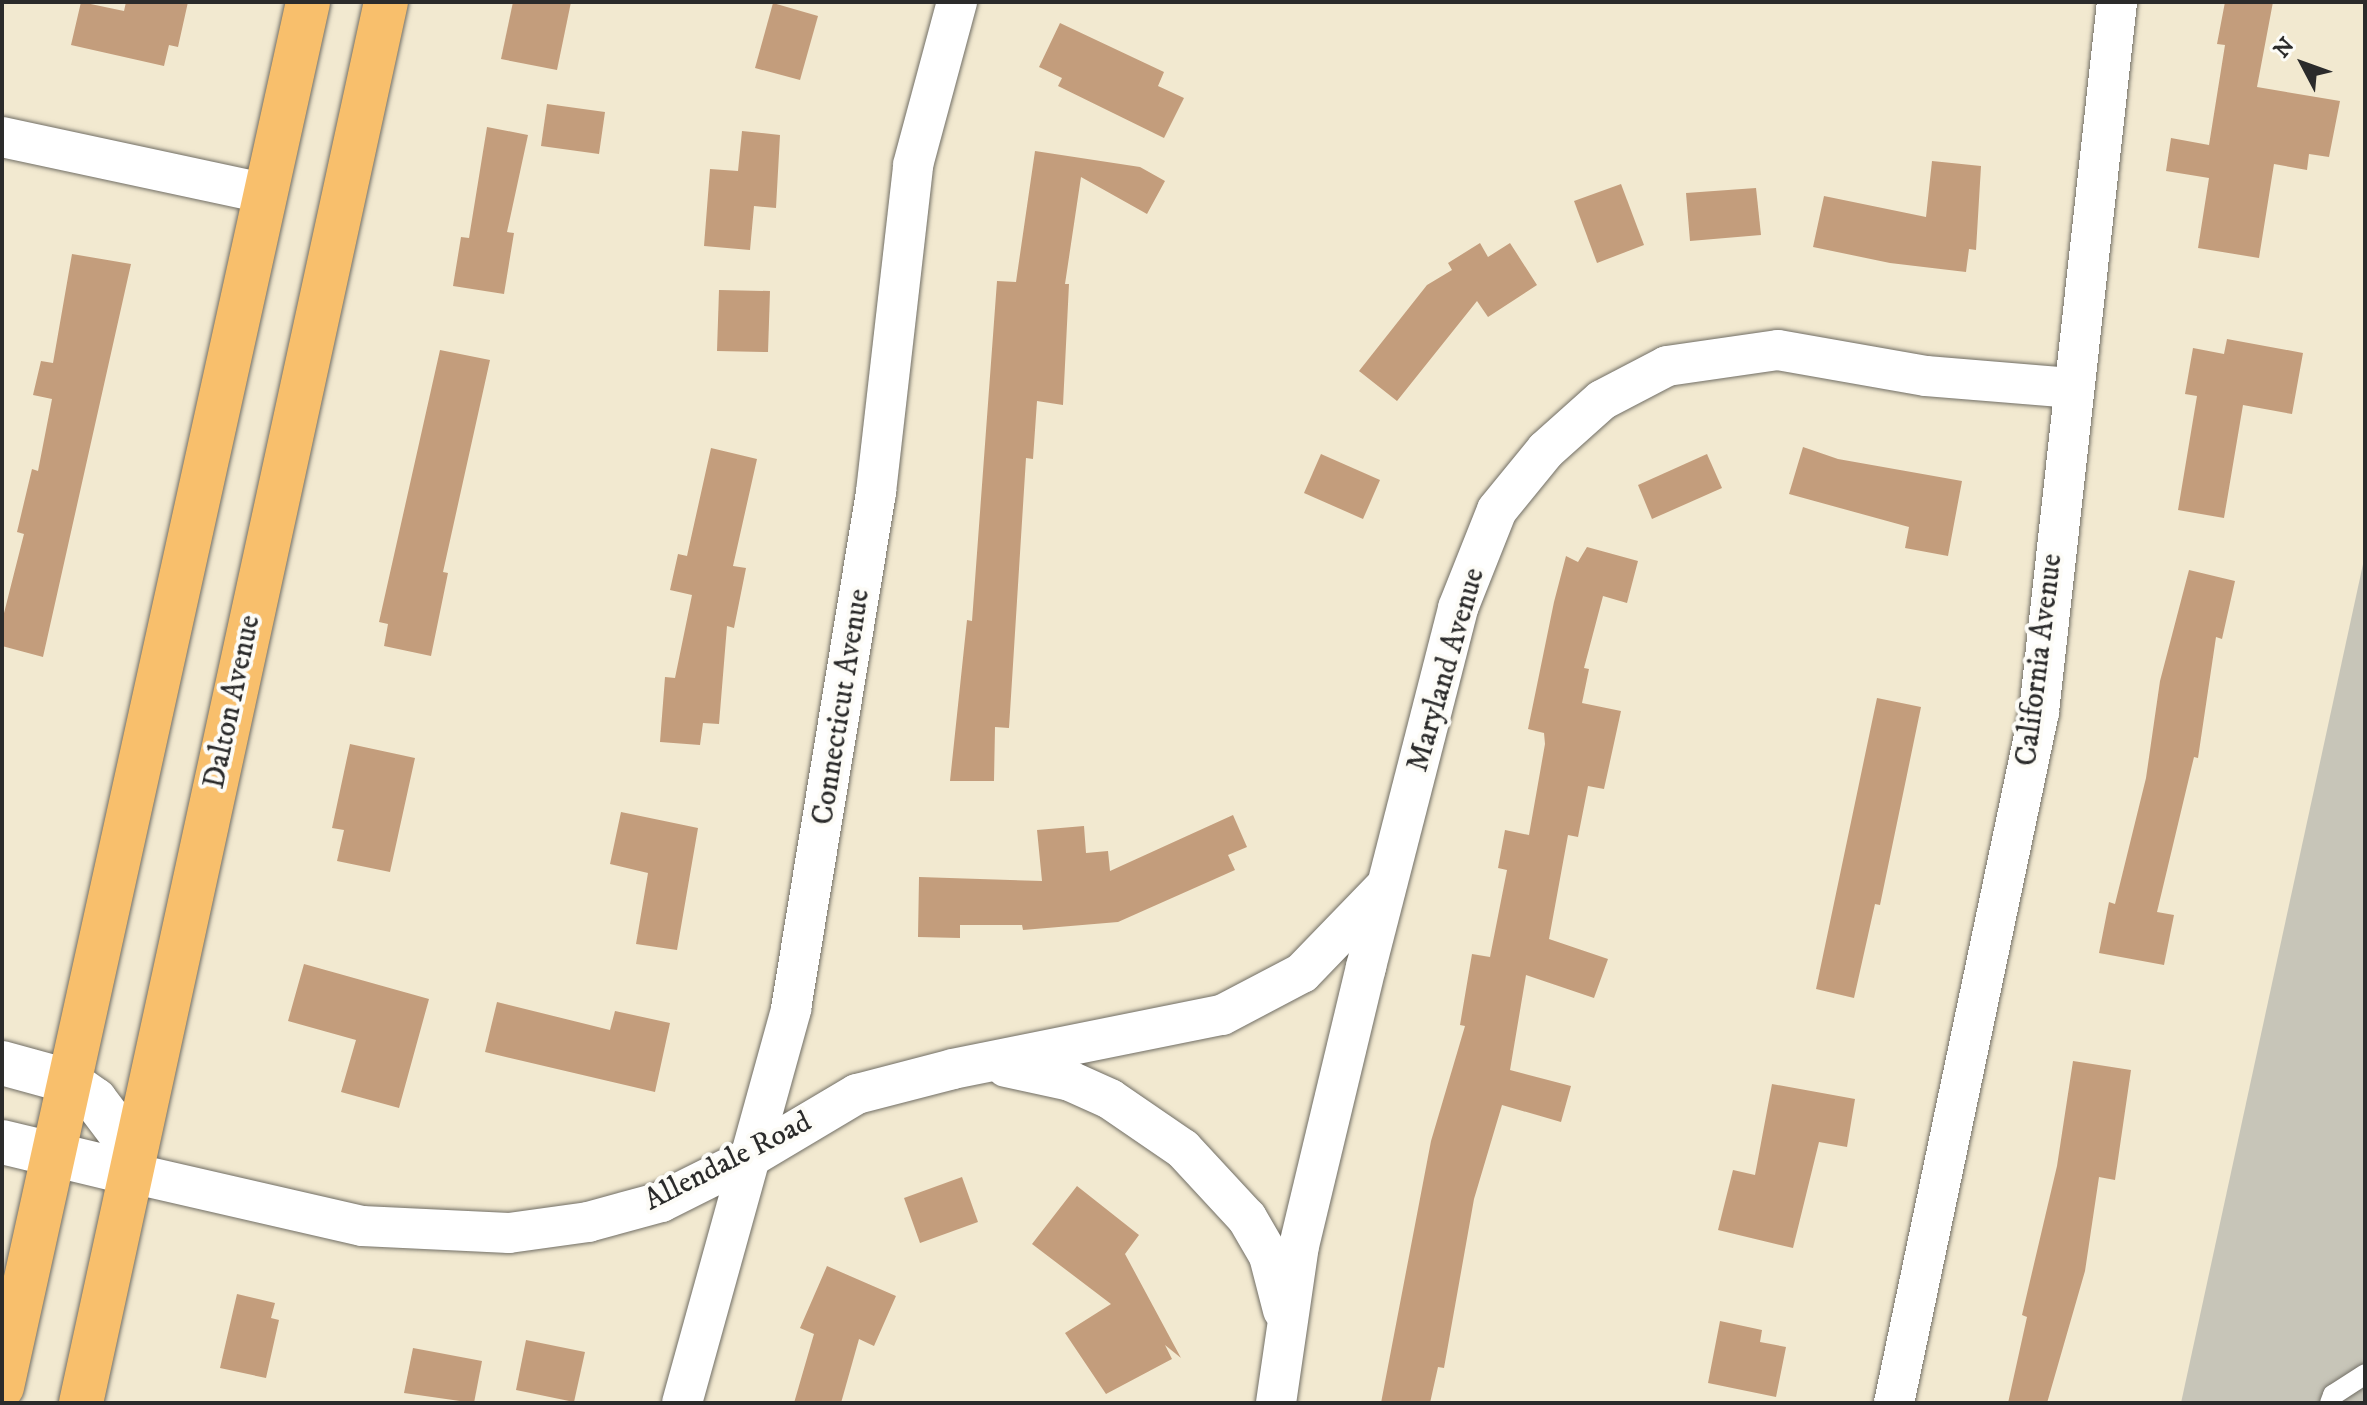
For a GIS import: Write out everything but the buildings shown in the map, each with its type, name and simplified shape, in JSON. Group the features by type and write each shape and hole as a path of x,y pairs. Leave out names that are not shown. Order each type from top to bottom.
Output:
{"main road":[{"path":"2,1387 308,2"},
{"name":"Dalton Avenue","path":"81,1403 386,2"}],"street":[{"name":"Connecticut Avenue","path":"682,1403 794,993 876,492 913,165 957,2"},
{"name":"California Avenue","path":"1894,1403 2039,712 2071,388 2117,2"},
{"path":"2,137 267,194"},
{"name":"Maryland Avenue","path":"1276,1403 1299,1246 1458,608 1497,510 1546,450 1602,400 1667,366 1778,350 1926,376 2071,388"},
{"name":"Allendale Road","path":"131,1173 362,1226 509,1233 588,1222 661,1202 749,1158 857,1094 1222,1015 1302,973 1389,883"},
{"path":"2,1063 68,1081 114,1119 126,1141 131,1173 2,1142"},
{"name":"Allendale Road","path":"987,1065 1070,1081 1110,1099 1183,1149 1247,1218 1269,1256 1281,1294 1286,1338"}],"lane":[{"path":"2330,1403 2333,1395 2365,1374"}],"shaded area":[{"path":"2365,555 2365,1403 2181,1403"}]}
